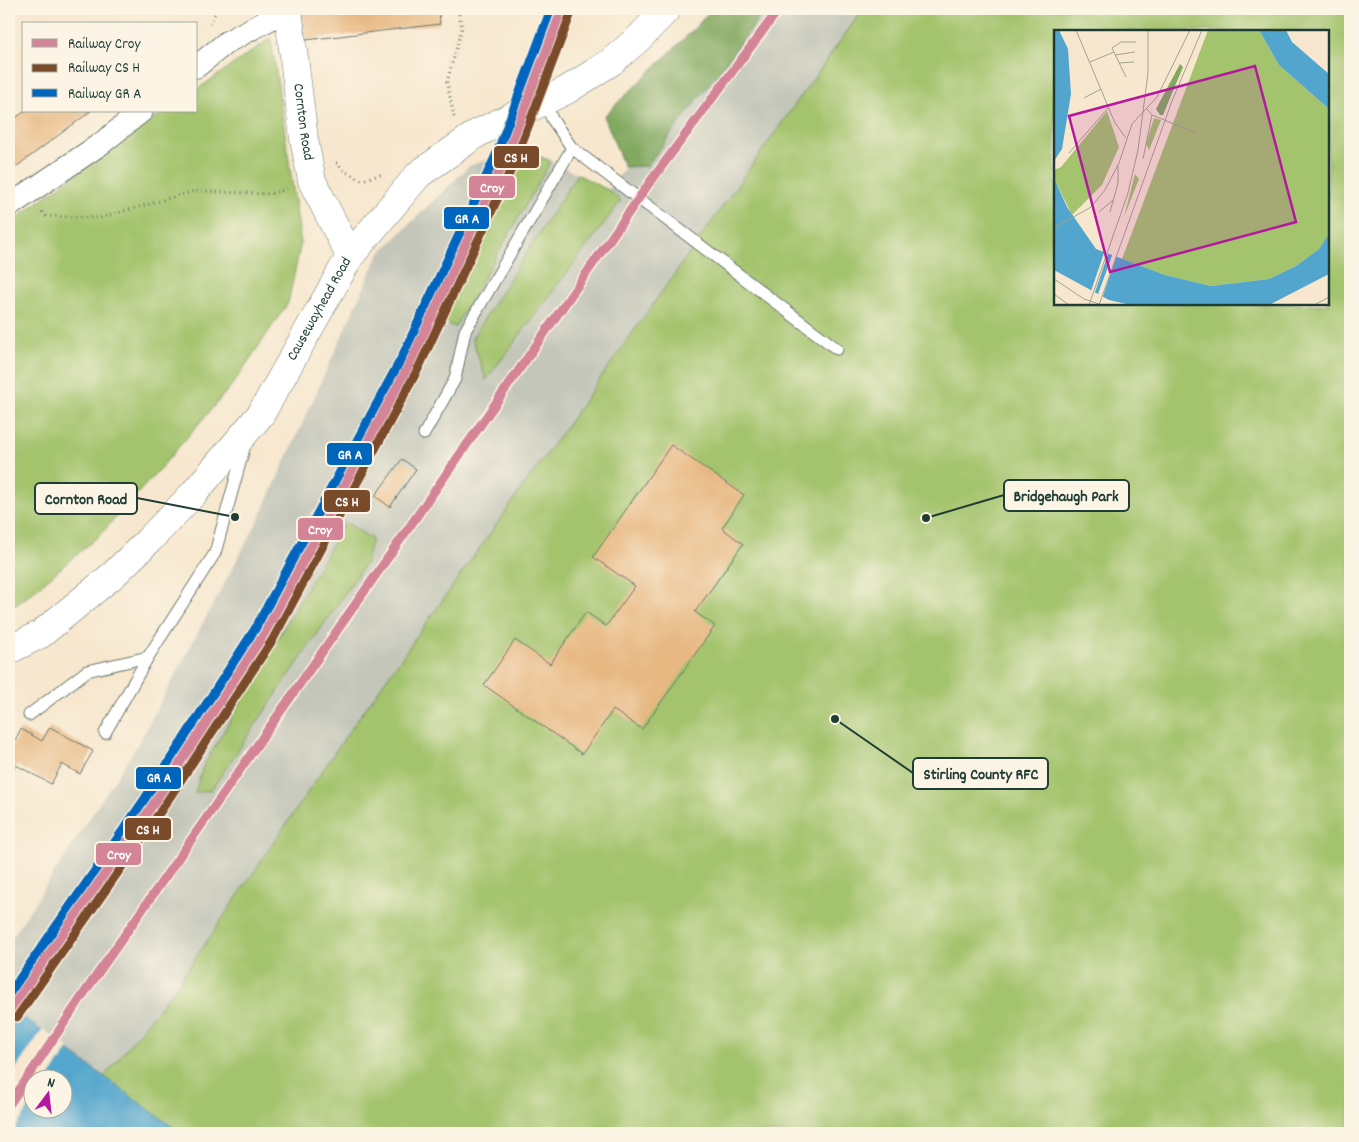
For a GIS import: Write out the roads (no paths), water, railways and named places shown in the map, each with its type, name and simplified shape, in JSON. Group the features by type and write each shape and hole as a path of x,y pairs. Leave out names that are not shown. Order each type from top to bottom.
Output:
{"main road":[{"name":"Causewayhead Road","path":"9,650 41,634 113,575 194,493 261,414 350,256 419,174 478,133 567,90 611,62 639,38 667,9"},
{"name":"Cornton Road","path":"288,11 304,138 312,181 350,256"}],"street":[{"path":"198,65 227,42 288,11"},
{"path":"18,200 102,144 141,112"}],"lane":[{"path":"545,100 552,118 572,148 837,349"},
{"path":"424,434 455,379 465,331 572,148"},
{"path":"106,733 148,657 215,553 250,426"},
{"path":"29,715 86,670 148,657"}],"water":[{"path":"9,1007 181,1133 9,1133"}],"rail line":[{"name":"Croy","path":"9,1011 152,806 264,634 410,363 506,157 562,9"},
{"name":"Croy","path":"9,1105 87,989 650,182 779,9"}],"place":[{"name":"Cornton Road","path":"235,517"},
{"name":"Bridgehaugh Park","path":"926,518"},
{"name":"Stirling County RFC","path":"835,719"}]}
